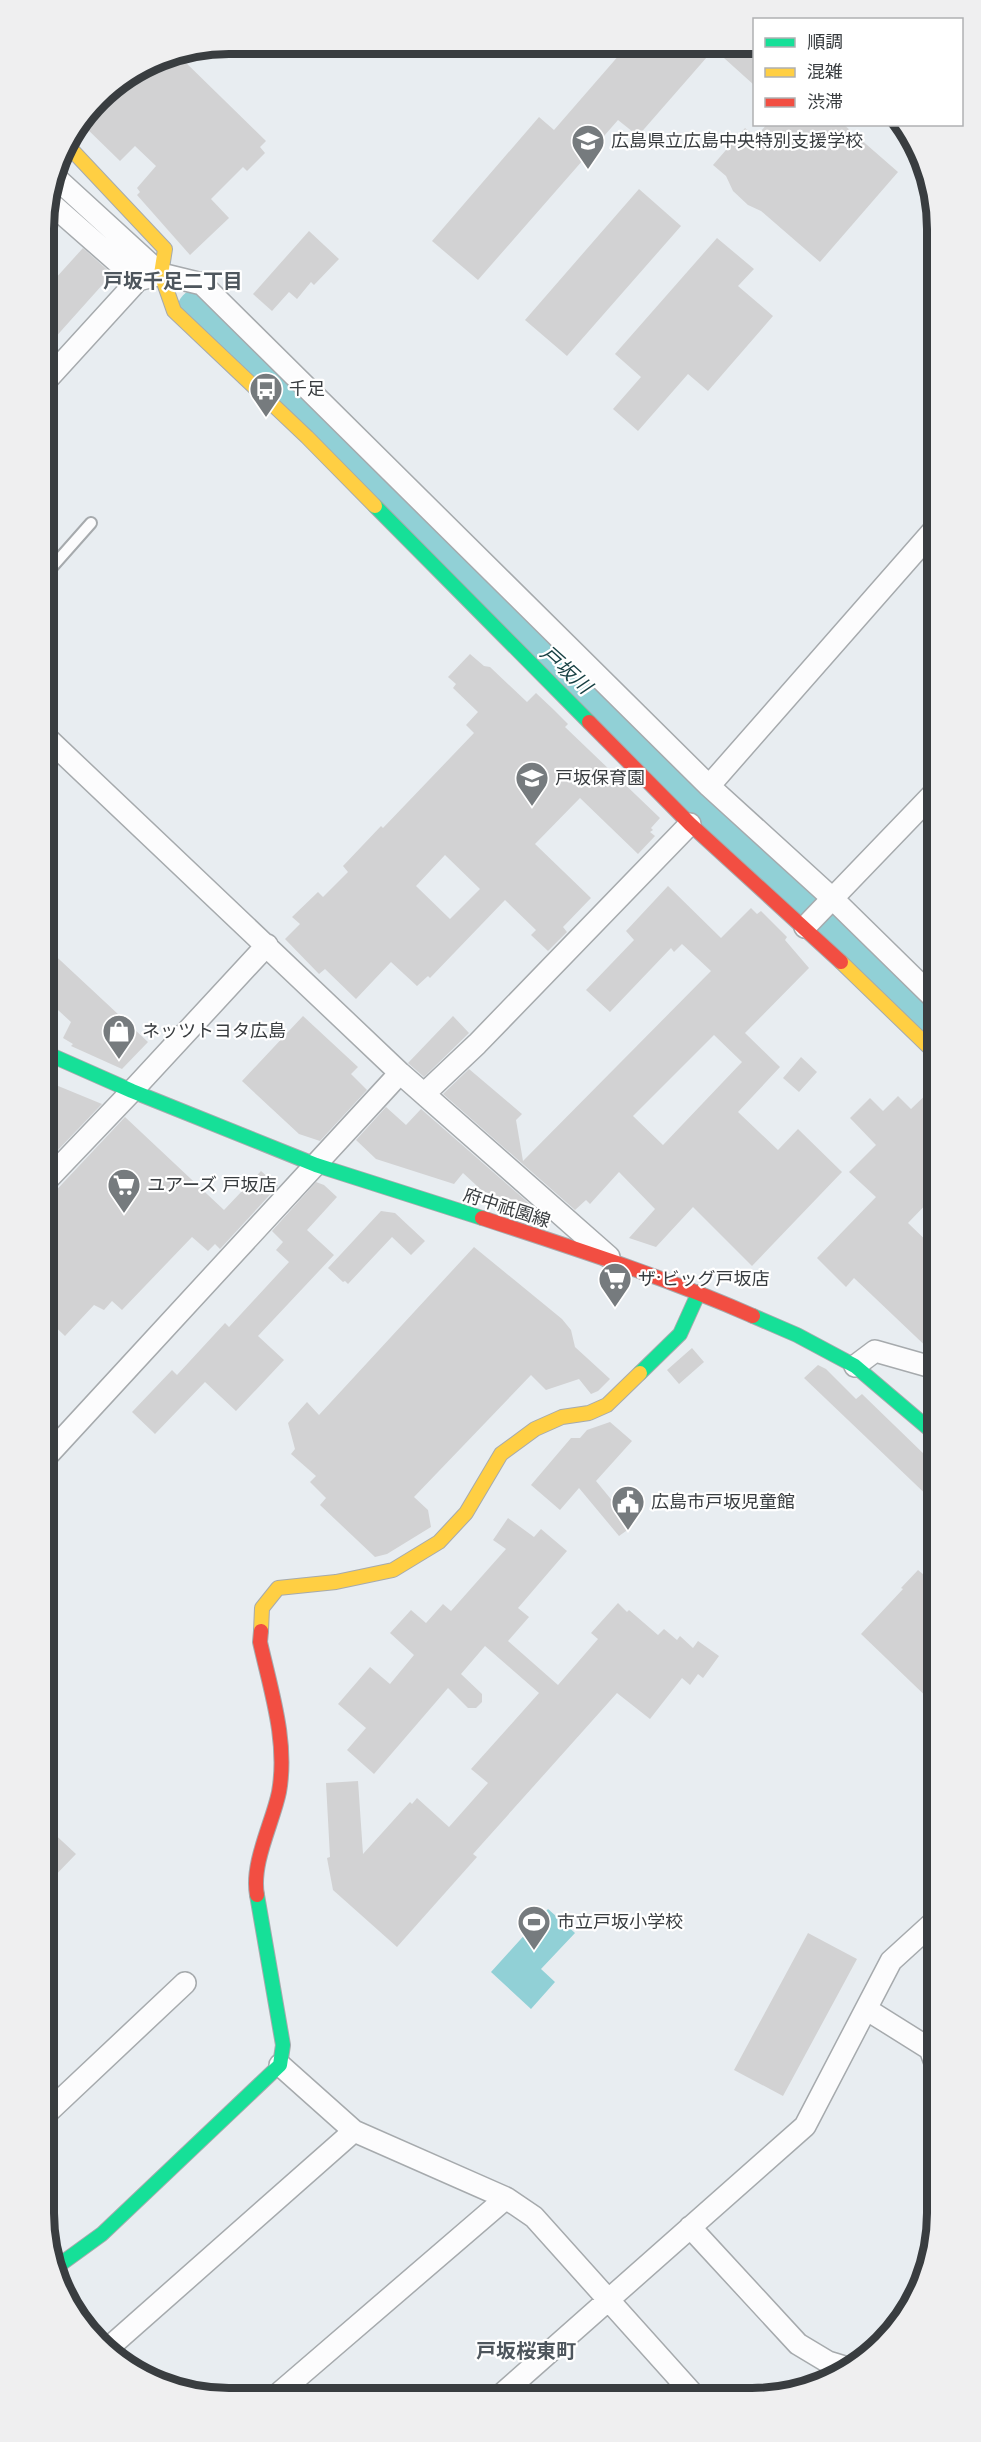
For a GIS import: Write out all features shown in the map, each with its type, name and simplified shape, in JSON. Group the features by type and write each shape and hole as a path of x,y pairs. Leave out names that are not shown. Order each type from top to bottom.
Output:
{"street":[{"path":"72,150 165,249 161,274"},
{"path":"60,182 161,274 174,311 307,436 690,824 805,927 927,1045"},
{"path":"55,207 138,280"},
{"path":"54,372 138,280 161,274 202,284 709,786 832,898 927,991"},
{"path":"709,786 927,538"},
{"path":"54,744 400,1073 614,1261"},
{"path":"805,927 927,800"},
{"path":"424,1094 477,1044 690,824"},
{"path":"54,1173 267,945"},
{"name":"府中祇園線","path":"54,1057 132,1091 316,1165 614,1261 699,1292 797,1335 855,1366 927,1427"},
{"path":"54,1448 400,1073"},
{"path":"61,2263 102,2234 280,2065 283,2046 256,1890 262,1847 279,1792 282,1744 260,1642 262,1608 278,1588 336,1582 393,1570 439,1542 466,1514 501,1454 535,1430 562,1417 589,1413 606,1405 680,1334 699,1292"},
{"path":"855,1366 875,1351 927,1366"},
{"path":"508,2388 805,2126 891,1961 927,1928"},
{"path":"54,2106 184,1983"},
{"path":"866,2009 927,2047"},
{"path":"280,2065 354,2131 506,2198 534,2217 688,2388"},
{"path":"112,2344 354,2131"},
{"path":"285,2388 506,2198"},
{"path":"690,2227 798,2344 828,2362 838,2365"}],"lane":[{"path":"54,565 91,523"}],"water":[{"name":"市立戸坂小学校","path":"548,1909 575,1933 541,1969 555,1982 531,2009 491,1972"}],"building":[{"path":"620,54 710,54 638,136 618,120 478,280 432,241 539,117 554,130"},
{"path":"720,54 753,54 753,84"},
{"path":"183,60 266,141 260,147 265,153 247,171 243,167 211,199 229,218 190,255 137,195 140,192 137,188 156,166 135,146 120,161 86,128 113,97 132,83 162,67"},
{"path":"765,126 845,126 898,172 820,262 761,211 748,205 733,191 726,176 713,165 745,128 756,137"},
{"path":"639,189 681,226 567,356 525,320"},
{"path":"309,231 339,259 314,285 311,282 297,299 289,292 272,311 253,294"},
{"path":"717,238 754,269 738,286 773,316 708,391 688,374 638,431 613,409 641,377 615,354"},
{"path":"83,248 112,274 54,339 54,280"},
{"path":"470,654 484,666 490,667 527,702 536,693 568,724 565,727 660,818 651,828 653,830 650,832 655,836 638,854 580,798 535,844 591,898 563,927 567,932 548,951 531,935 536,930 505,900 430,978 428,976 417,986 391,962 356,999 325,969 319,974 285,939 300,924 292,917 318,892 323,897 348,872 343,866 381,826 383,828 474,733 466,725 478,712 453,688 456,684 448,677","holes":["445,855 480,889 450,919 416,886"]},
{"path":"668,886 721,938 751,908 757,914 761,911 787,937 785,940 809,968 745,1033 780,1067 738,1112 778,1150 798,1129 842,1172 752,1266 693,1207 656,1247 629,1238 655,1209 619,1172 590,1204 586,1200 575,1210 443,1094 469,1069 522,1114 516,1120 523,1161 711,971 682,944 674,952 671,948 610,1012 586,990 634,940 626,931","holes":["714,1035 742,1062 663,1145 633,1116"]},
{"path":"54,954 148,1042 122,1069 71,1046 73,1044 63,1038 71,1022 54,1006"},
{"path":"303,1016 358,1067 351,1074 367,1090 320,1141 299,1134 242,1081"},
{"path":"453,1016 469,1033 424,1077 408,1063"},
{"path":"801,1057 817,1072 799,1092 783,1078"},
{"path":"54,1084 102,1104 57,1151 54,1148"},
{"path":"927,1094 927,1203 908,1223 927,1241 927,1347 854,1278 846,1287 817,1258 876,1197 849,1172 876,1145 850,1118 870,1098 883,1111 898,1096 911,1109"},
{"path":"386,1107 406,1125 421,1109 548,1220 489,1197 463,1173 454,1184 376,1159 356,1140"},
{"path":"125,1117 224,1210 261,1171 278,1186 220,1249 215,1244 208,1251 192,1237 122,1310 112,1301 104,1310 94,1305 65,1336 54,1326 54,1193"},
{"path":"316,1182 324,1185 337,1197 307,1230 334,1255 258,1336 284,1360 236,1411 205,1382 155,1434 132,1412 172,1370 177,1375 225,1323 229,1327 289,1262 276,1250 283,1242 272,1231"},
{"path":"381,1211 395,1213 425,1241 411,1255 392,1237 348,1284 343,1282 328,1268"},
{"path":"474,1247 562,1319 571,1330 575,1347 610,1379 598,1391 591,1394 579,1379 546,1390 531,1375 414,1497 428,1510 431,1527 387,1554 375,1557 320,1505 326,1498 310,1482 316,1476 291,1454 295,1449 288,1423 307,1402 319,1415"},
{"path":"692,1348 704,1362 679,1384 667,1370"},
{"path":"818,1365 826,1369 856,1399 862,1394 927,1455 927,1495 804,1378"},
{"path":"610,1422 632,1441 596,1481 633,1526 619,1536 579,1488 560,1510 531,1485 571,1438 580,1438 587,1430"},
{"path":"508,1518 534,1537 541,1529 567,1551 518,1608 529,1617 508,1641 558,1685 598,1639 591,1633 618,1603 658,1635 664,1629 677,1640 680,1636 693,1648 698,1641 719,1656 703,1678 698,1674 690,1685 682,1678 650,1719 617,1693 473,1854 477,1857 397,1947 333,1890 327,1858 330,1857 326,1783 358,1781 363,1854 410,1802 412,1804 417,1798 449,1827 488,1783 471,1769 539,1693 485,1646 461,1674 482,1694 482,1702 476,1708 468,1708 448,1688 374,1774 347,1750 366,1728 338,1704 370,1667 390,1684 414,1655 390,1633 411,1610 426,1623 443,1604 451,1611 506,1549 493,1540"},
{"path":"918,1570 924,1575 927,1572 927,1697 861,1634"},
{"path":"54,1834 76,1854 54,1877"},
{"path":"808,1933 857,1959 783,2096 734,2070"}],"waterway":[{"name":"戸坂川","path":"198,310 247,357 306,407 384,496 477,589 591,692 927,1022"}],"traffic: fast":[{"path":"375,506 589,722"},
{"path":"54,1057 132,1091 316,1165 482,1218"},
{"path":"640,1373 680,1334 699,1292"},
{"path":"753,1316 797,1335 855,1366 927,1427"},
{"path":"61,2263 102,2234 280,2065 283,2045 257,1895"}],"traffic: slow":[{"path":"72,150 165,249 161,274 174,311 307,437 375,506"},
{"path":"841,962 927,1045"},
{"path":"261,1631 262,1608 278,1588 336,1582 393,1570 439,1542 466,1513 501,1454 535,1429 562,1417 589,1413 607,1405 640,1373"}],"traffic: jam":[{"path":"589,722 690,824 841,962"},
{"path":"482,1218 653,1276 753,1316"},
{"path":"257,1895 257,1870 279,1792 281,1773 280,1735 260,1642 261,1631"}],"place":[{"name":"広島県立広島中央特別支援学校","path":"588,170"},
{"name":"千足","path":"266,418"},
{"name":"戸坂保育園","path":"532,807"},
{"name":"ネッツトヨタ広島","path":"119,1060"},
{"name":"ユアーズ 戸坂店","path":"124,1214"},
{"name":"ザ•ビッグ戸坂店","path":"615,1308"},
{"name":"広島市戸坂児童館","path":"628,1531"},
{"name":"市立戸坂小学校","path":"534,1951"}],"district":[{"name":"戸坂千足二丁目","path":"173,281"},
{"name":"戸坂桜東町","path":"526,2351"}]}
